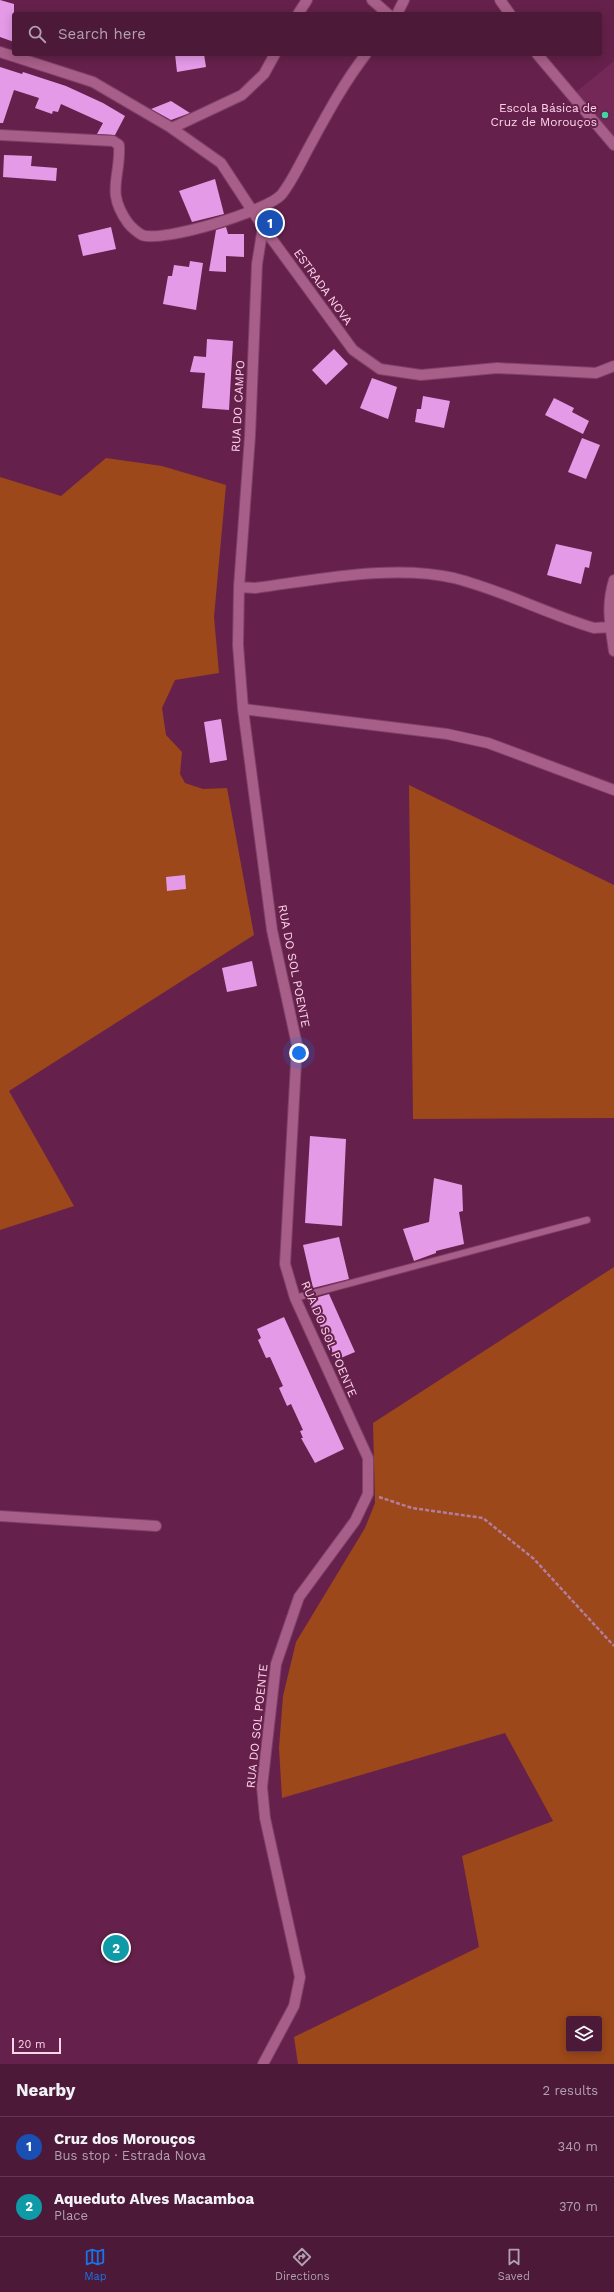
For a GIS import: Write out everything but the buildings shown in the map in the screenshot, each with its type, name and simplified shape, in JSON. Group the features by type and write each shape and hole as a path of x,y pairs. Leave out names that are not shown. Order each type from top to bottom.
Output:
{"street":[{"path":"299,12 307,0"},
{"path":"372,0 386,12"},
{"path":"398,12 404,0"},
{"path":"500,0 509,12"},
{"name":"ESTRADA NOVA","path":"0,52 12,56"},
{"name":"ESTRADA NOVA","path":"12,56 93,82 172,128 221,163 262,227 353,350 380,369 421,375 497,368 596,373 614,366"},
{"path":"172,128 242,95 264,74 274,56"},
{"path":"0,135 113,141 119,145 114,187 117,204 129,225 142,235 152,236 180,233 253,211 281,194 347,79 364,56"},
{"path":"539,56 614,145"},
{"name":"RUA DO CAMPO","path":"239,587 250,436 257,264 262,227"},
{"path":"239,587 255,588 391,572 422,573 475,584 594,628 610,627"},
{"path":"614,580 609,597 610,627 614,651"},
{"name":"RUA DO SOL POENTE","path":"239,587 238,645 243,709 272,930 297,1045 284,1253 285,1264 295,1298 368,1458 368,1494 355,1521 299,1597 276,1664 262,1787 265,1818 300,1977 294,2006 263,2064"},
{"path":"243,709 447,734 488,743 614,790"},
{"path":"0,1516 156,1526"}],"lane":[{"path":"295,1298 587,1220"}],"path":[{"path":"368,1494 412,1508 483,1518 534,1559 614,1646"}],"shaded area":[{"name":"Escola Básica de Cruz de Morouços","path":"614,61 614,138 576,92"},
{"path":"106,458 162,466 226,485 214,617 219,673 175,680 162,708 166,735 182,752 180,774 185,783 203,789 227,788 254,935 9,1091 74,1206 0,1230 0,477 61,496"},
{"path":"409,785 614,885 614,1118 413,1119"},
{"path":"614,1267 614,2064 298,2064 294,2037 479,1947 462,1856 553,1821 505,1733 282,1798 279,1748 283,1696 296,1642 365,1528 375,1503 373,1423"}],"place":[{"name":"Escola Básica de Cruz de Morouços","path":"605,115"},
{"name":"Cruz dos Morouços","path":"270,223"},
{"name":"Aqueduto Alves Macamboa","path":"116,1948"}]}
